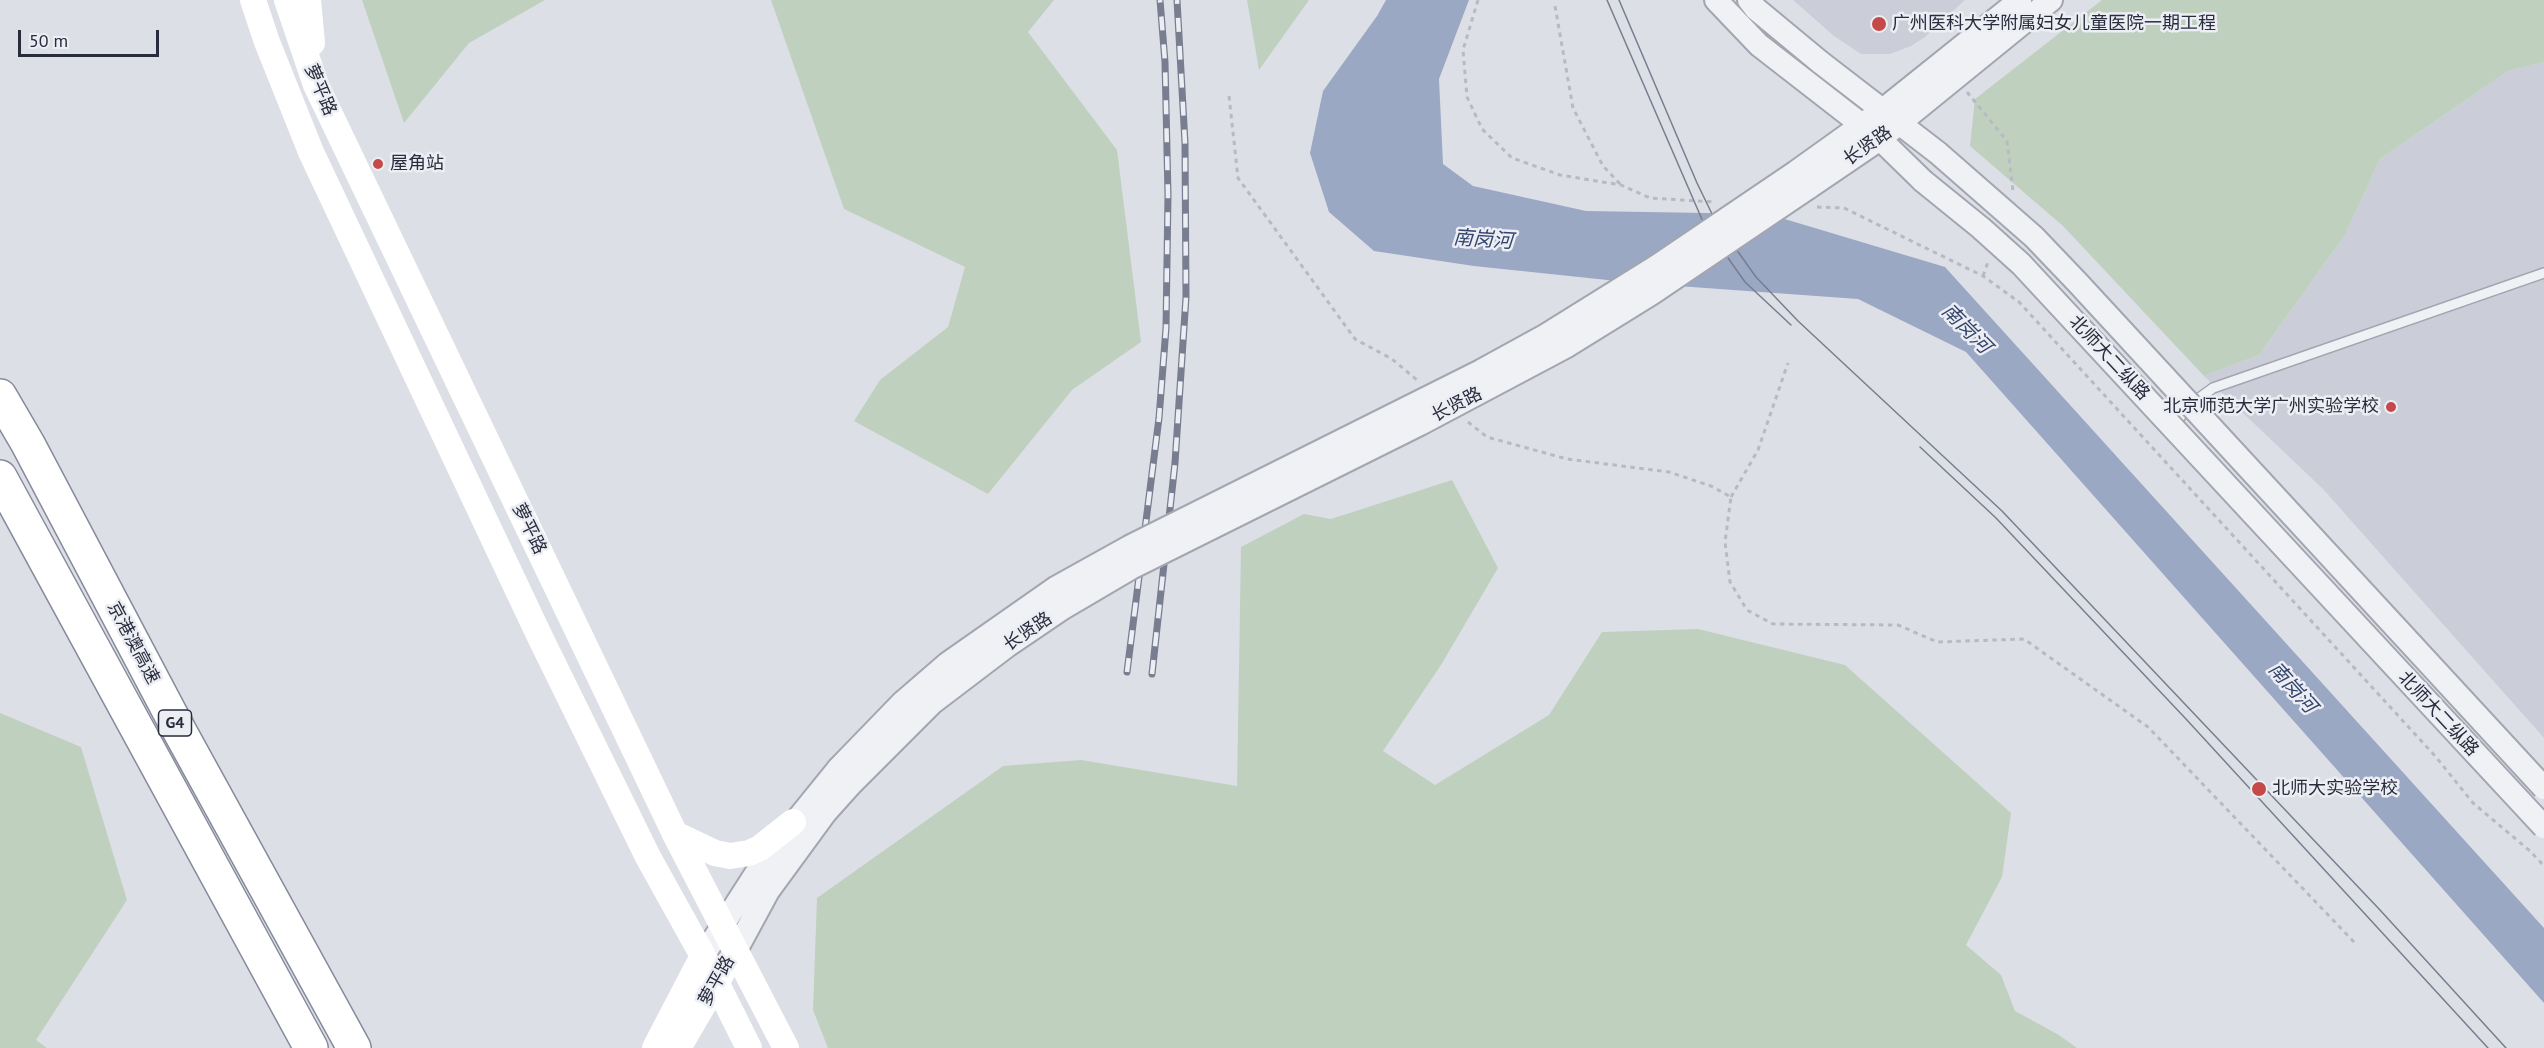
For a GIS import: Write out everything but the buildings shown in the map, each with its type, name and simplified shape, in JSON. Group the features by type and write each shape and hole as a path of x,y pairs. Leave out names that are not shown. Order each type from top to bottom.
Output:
{"highway":[{"path":"0,377 28,444"},
{"name":"京港澳高速","path":"0,396 28,444 179,730 354,1048"},
{"name":"京港澳高速","path":"0,477 310,1048"}],"main road":[{"name":"萝平路","path":"253,0 267,42 311,152 546,648 648,857 703,956 655,1048"},
{"name":"萝平路","path":"287,0 316,85 675,834 735,952 678,1048"},
{"path":"308,0 316,85"},
{"path":"675,834 715,853 730,856 760,848 793,822"},
{"path":"735,952 786,1048"},
{"path":"703,956 749,1048"}],"street":[{"name":"北师大二纵路","path":"1716,0 1759,45 1880,139 1923,181 2021,264 2544,827"},
{"name":"北师大二纵路","path":"1749,0 1756,9 1820,62 1938,153 2034,237 2192,404 2544,788"},
{"name":"长贤路","path":"845,776 973,670 1045,619 1131,568 1430,419 1567,346 1652,294 1880,139 1892,116 2020,0"},
{"name":"长贤路","path":"1804,189 1861,126 1892,116 1954,77 2051,0"},
{"path":"703,956 766,858 793,822 845,776"},
{"path":"735,952 768,891 825,813 845,776"}],"lane":[{"path":"2173,426 2192,404 2213,388 2544,273"}],"path":[{"path":"1478,0 1463,50 1467,97 1482,129 1512,158 1560,176 1621,185 1650,198 1718,202"},
{"path":"1555,6 1573,108 1603,166 1621,185"},
{"path":"1954,77 2007,141 2013,194"},
{"path":"1229,96 1238,178 1355,339 1392,359 1418,380"},
{"path":"1804,189 1983,276 2019,302 2428,749 2473,803 2530,851 2544,866"},
{"path":"1983,276 1991,255"},
{"path":"1788,363 1758,450 1731,497 1725,542 1730,582 1747,610 1773,624 1898,624 1936,642 2024,639 2148,727 2356,944"},
{"path":"1461,416 1487,438 1567,459 1669,472 1712,486 1731,497"}],"shaded area":[{"name":"广州医科大学附属妇女儿童医院一期工程","path":"1793,0 1965,0 1925,37 1911,46 1890,54 1861,54 1834,36"},
{"name":"北京师范大学广州实验学校","path":"2544,62 2544,738 2323,489 2204,376 2259,355 2345,235 2380,159 2508,71"}],"green space":[{"path":"362,0 545,0 469,43 404,123"},
{"path":"771,0 1054,0 1028,32 1117,150 1141,342 1072,390 988,494 854,421 880,380 948,327 965,267 844,209"},
{"path":"1247,0 1309,0 1259,70"},
{"path":"2102,0 2544,0 2544,62 2508,71 2380,159 2345,235 2259,355 2204,376 2063,226 1970,146 1975,99"},
{"path":"1452,480 1498,568 1441,665 1383,751 1435,785 1549,715 1602,632 1698,629 1845,665 2011,813 2002,877 1966,945 2001,975 2015,1011 2059,1035 2077,1048 828,1048 813,1010 817,898 1003,766 1081,760 1237,786 1241,547 1304,514 1331,519"},
{"path":"0,713 81,747 127,900 36,1040 47,1048 0,1048"}],"water":[{"name":"南岗河","path":"1386,0 1469,0 1439,79 1443,164 1473,186 1586,211 1768,214 1945,267 2544,928 2544,1003 1966,352 1858,299 1636,283 1474,266 1374,251 1329,212 1310,153 1323,91"}],"tram line":[{"path":"1607,0 1704,224 1745,282 1791,325"},
{"path":"1619,0 1714,218 1756,277 1798,321 2002,511 2380,910 2506,1048"},
{"path":"1920,447 1996,518 2186,719 2488,1048"}],"railway":[{"path":"1127,672 1159,418 1166,328 1168,195 1165,62 1160,0"},
{"path":"1152,674 1175,463 1186,297 1185,143 1177,0"}],"place":[{"name":"广州医科大学附属妇女儿童医院一期工程","path":"1879,24"},
{"name":"屋角站","path":"378,164"},
{"name":"北京师范大学广州实验学校","path":"2391,407"},
{"name":"北师大实验学校","path":"2259,789"}]}
